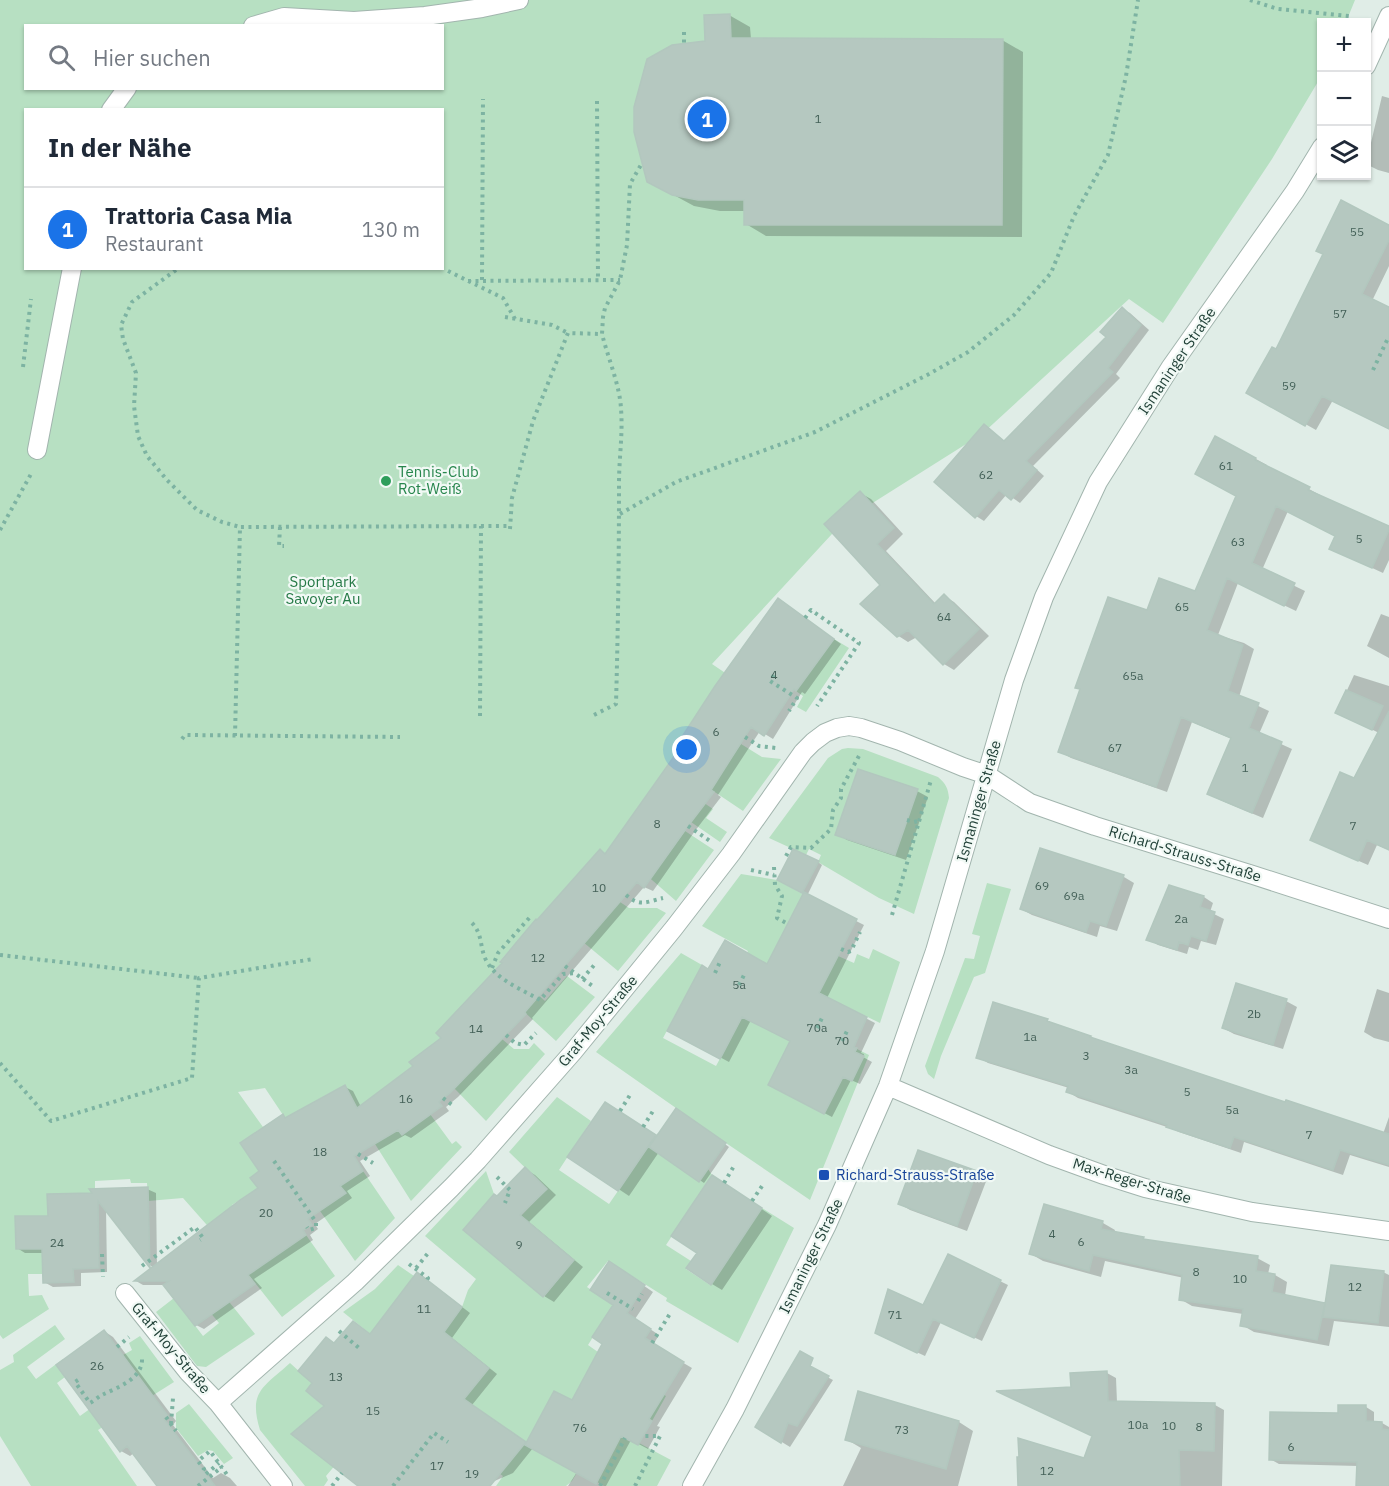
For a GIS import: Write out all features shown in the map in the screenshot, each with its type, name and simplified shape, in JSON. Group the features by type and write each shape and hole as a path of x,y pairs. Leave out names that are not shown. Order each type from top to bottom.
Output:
{"street":[{"path":"260,24 284,17 354,21 425,15 482,8 519,0"},
{"path":"1371,56 1388,22"},
{"path":"112,108 126,90"},
{"name":"Ismaninger Straße","path":"692,1486 735,1409 827,1225 888,1086 935,951 1014,680 1044,597 1098,482 1170,368 1295,191 1317,155"},
{"path":"37,450 72,270"},
{"name":"Graf-Moy-Straße","path":"218,1402 355,1282 452,1188 490,1146 573,1052 674,928 731,854 797,760 813,742 837,728 849,726 861,728 987,775"},
{"name":"Richard-Strauss-Straße","path":"987,775 1030,803 1095,826 1253,874 1389,919"},
{"name":"Max-Reger-Straße","path":"888,1086 1049,1155 1145,1188 1252,1212 1389,1231"},
{"name":"Graf-Moy-Straße","path":"125,1293 188,1372 218,1402 283,1486"}],"path":[{"path":"620,514 676,482 815,432 968,352 1014,315 1051,273 1074,216 1108,155 1126,76 1138,0"},
{"path":"1251,0 1278,9 1349,16"},
{"path":"684,32 684,44"},
{"path":"482,280 483,99"},
{"path":"597,101 598,280"},
{"path":"594,715 616,704 621,409 602,334 603,317 605,308 620,280 627,245 630,184 642,163"},
{"path":"176,270 132,302 121,325 123,339 136,374 134,406 138,436 147,456 197,510 222,522 240,527 481,526 510,528 512,498 533,421 568,333"},
{"path":"448,271 503,298 515,318"},
{"path":"468,281 620,280"},
{"path":"504,317 552,325 568,333 602,334"},
{"path":"1373,370 1389,336"},
{"path":"0,530 31,478 37,450"},
{"path":"480,716 481,526"},
{"path":"235,736 240,527"},
{"path":"279,527 279,546 284,546"},
{"path":"805,618 811,610 859,643 813,713"},
{"path":"774,675 770,681 797,698 789,711"},
{"path":"182,739 185,735 400,737"},
{"path":"745,737 759,746 779,748"},
{"path":"786,856 791,846 811,848 831,829 833,810 841,798 841,789 862,749"},
{"path":"892,915 933,775"},
{"path":"841,798 847,800"},
{"path":"907,820 919,821"},
{"path":"688,826 696,832"},
{"path":"774,867 775,885 782,896 777,918 788,924"},
{"path":"746,868 774,875"},
{"path":"626,895 636,902 644,903 663,898"},
{"path":"492,969 498,952 531,916"},
{"path":"472,923 479,932 482,950 492,969 507,982 540,1000 563,974 575,973"},
{"path":"841,949 851,951 860,932"},
{"path":"0,955 199,978 313,959"},
{"path":"715,973 720,962"},
{"path":"582,979 596,963"},
{"path":"565,966 600,991"},
{"path":"739,985 744,975"},
{"path":"0,1063 51,1121 192,1078 199,978"},
{"path":"817,1028 822,1018"},
{"path":"842,1041 847,1030"},
{"path":"506,1035 515,1043 524,1045 536,1033"},
{"path":"620,1111 630,1095"},
{"path":"443,1098 455,1107"},
{"path":"643,1126 652,1111"},
{"path":"358,1154 373,1163"},
{"path":"274,1161 316,1222 316,1228 309,1230 307,1227"},
{"path":"723,1183 734,1166"},
{"path":"503,1183 510,1190 505,1203"},
{"path":"752,1201 762,1186"},
{"path":"142,1266 195,1227 203,1238 200,1240"},
{"path":"427,1280 428,1278 418,1270 429,1252"},
{"path":"102,1254 103,1284"},
{"path":"607,1293 633,1309"},
{"path":"638,1301 642,1294"},
{"path":"652,1342 671,1312"},
{"path":"338,1330 359,1348"},
{"path":"117,1347 130,1339"},
{"path":"78,1380 75,1382 90,1403 133,1378 142,1364 141,1353"},
{"path":"171,1424 173,1398"},
{"path":"166,1417 176,1431"},
{"path":"393,1486 434,1433 448,1442"},
{"path":"635,1486 660,1436 644,1436"},
{"path":"600,1486 625,1438"},
{"path":"220,1465 204,1472 198,1461 210,1451 228,1476"},
{"path":"198,1486 220,1465"},
{"path":"332,1486 342,1473"}],"green space":[{"name":"Sportpark Savoyer Au","path":"0,0 1355,0 1348,18 1317,18 1317,83 1272,159 1163,323 1129,299 982,434 844,521 712,664 743,685 707,699 676,746 720,775 741,744 762,757 781,759 743,811 688,774 679,786 713,809 706,818 727,832 720,842 691,822 655,783 620,833 662,863 685,831 714,850 676,901 636,866 628,875 600,850 620,902 629,908 657,908 666,913 618,971 577,937 536,920 500,961 545,1001 567,976 595,997 556,1041 520,1008 478,989 436,1033 473,1069 502,1039 514,1049 529,1049 534,1043 545,1054 486,1121 455,1089 425,1050 409,1062 413,1066 373,1096 402,1135 430,1114 452,1144 456,1141 462,1147 411,1201 375,1144 345,1085 317,1100 327,1206 345,1193 340,1186 363,1171 395,1218 355,1261 262,1128 240,1143 259,1171 258,1188 232,1205 270,1259 306,1235 335,1276 282,1317 229,1250 183,1198 148,1201 147,1183 131,1183 130,1179 95,1181 95,1193 48,1216 15,1216 16,1249 42,1249 43,1274 28,1274 29,1296 42,1295 49,1309 3,1339 0,1335","holes":["265,1088 283,1115 263,1127 238,1092"]},
{"path":"834,639 849,648 806,712 797,707 803,696 796,691"},
{"path":"842,749 863,749 938,777 945,784 949,798 914,914 879,898 818,862 821,855 809,849 806,855 769,838 828,758","holes":["918,789 895,855 835,834"]},
{"path":"741,874 777,880 803,894 766,966 741,963 748,951 702,926"},
{"path":"987,883 1011,889 985,973 974,977 941,1056 934,1079 928,1074 925,1066 965,958 974,959 980,936 972,934"},
{"path":"873,949 900,962 880,1023 845,1006 813,1004 838,956 854,963 857,954 869,959"},
{"path":"681,953 702,965 663,1038 716,1066 752,999 790,1041 823,1113 857,1049 869,1055 810,1200 596,1052"},
{"path":"557,1097 591,1121 559,1170 609,1204 658,1133 708,1169 712,1175 666,1245 691,1261 686,1269 710,1285 762,1208 794,1228 738,1343 666,1301 667,1298 608,1261 587,1287 613,1305 588,1345 666,1396 652,1421 572,1400 554,1391 531,1434 601,1473 621,1436 638,1445 639,1443 671,1460 657,1486 604,1486 578,1471 566,1486 496,1486 503,1476 470,1453 491,1418 374,1337 343,1312 375,1289 398,1265 414,1276 387,1312 432,1347 462,1307 468,1290 476,1279 425,1236 486,1171 494,1194 464,1230 544,1297 574,1260 521,1216 547,1189 509,1152"},
{"path":"174,1298 203,1336 219,1323 209,1311 226,1298 255,1334 206,1367 197,1366 156,1312"},
{"path":"55,1325 65,1339 27,1367 36,1379 63,1359 67,1363 59,1369 65,1377 57,1383 80,1416 105,1398 133,1369 123,1355 132,1350 129,1343 140,1336 174,1382 98,1430 137,1486 31,1486 0,1436 0,1370 14,1362 13,1355"},
{"path":"290,1363 312,1383 306,1391 359,1437 326,1476 328,1480 324,1486 305,1486 260,1430 257,1398 266,1384"},
{"path":"189,1404 233,1458 224,1464 213,1451 208,1450 198,1456 176,1428 176,1413"}],"building":[{"path":"730,14 731,38 1003,39 1002,225 744,225 744,200 698,200 672,195 647,182 634,132 634,107 647,59 672,45 705,41 704,15"},
{"path":"1341,200 1389,225 1389,240 1362,294 1389,307 1389,429 1322,396 1305,426 1246,393 1272,347 1276,349 1323,254 1316,251"},
{"path":"1122,307 1141,325 1108,368 1113,372 1026,461 1037,470 1011,500 999,490 975,518 934,482 984,424 1004,441 1106,337 1100,332"},
{"path":"1215,436 1256,458 1255,460 1310,487 1308,490 1389,526 1372,568 1329,549 1335,536 1276,506 1252,563 1295,583 1284,606 1227,578 1207,630 1243,645 1228,691 1259,703 1249,728 1282,742 1252,813 1207,794 1231,738 1181,717 1156,787 1058,752 1080,689 1075,688 1108,597 1147,610 1159,578 1195,591 1236,496 1195,474"},
{"path":"860,491 894,528 877,544 934,604 944,594 979,629 943,665 908,630 897,637 860,604 880,585 824,524"},
{"path":"778,598 834,639 796,691 794,689 764,736 751,727 711,790 714,792 644,888 637,882 525,1012 526,1014 439,1102 442,1106 402,1135 398,1130 354,1156 363,1171 340,1186 346,1193 308,1219 312,1225 303,1230 306,1235 248,1275 255,1284 195,1326 163,1285 169,1281 134,1281 258,1188 250,1178 259,1171 240,1143 283,1114 285,1118 345,1085 357,1108 413,1066 409,1062 441,1038 436,1033 502,963 500,962 536,919 600,849 605,854 680,748 676,746 715,686"},
{"path":"1346,690 1383,706 1372,730 1335,713"},
{"path":"1389,711 1389,850 1367,840 1358,861 1310,840 1340,772 1354,778"},
{"path":"858,769 918,789 895,855 835,835"},
{"path":"1040,848 1124,875 1106,926 1090,921 1086,932 1020,909"},
{"path":"793,849 819,861 802,893 777,880"},
{"path":"1169,885 1204,896 1200,907 1215,912 1206,941 1191,936 1188,945 1179,942 1177,950 1146,940"},
{"path":"804,892 857,919 819,993 867,1017 854,1047 857,1048 855,1052 864,1056 852,1081 843,1077 824,1114 768,1085 790,1041 742,1017 720,1059 667,1031 702,965 708,969 725,940 767,964"},
{"path":"1236,983 1287,999 1273,1045 1222,1028"},
{"path":"993,1002 1285,1102 1286,1100 1389,1134 1389,1165 1340,1150 1333,1170 1234,1137 1230,1148 1066,1092 1068,1086 976,1058"},
{"path":"605,1102 656,1135 618,1191 567,1157"},
{"path":"676,1108 726,1143 699,1182 649,1147"},
{"path":"918,1150 977,1171 957,1226 898,1204"},
{"path":"525,1167 547,1189 520,1215 574,1260 543,1297 463,1230 494,1194 497,1196"},
{"path":"712,1175 762,1208 711,1285 686,1268 697,1253 671,1236"},
{"path":"148,1187 150,1268 98,1201 99,1268 73,1269 74,1282 43,1283 42,1249 16,1249 15,1216 48,1216 47,1194 92,1193 89,1189"},
{"path":"1044,1204 1103,1221 1101,1229 1144,1237 1143,1239 1258,1256 1256,1271 1275,1274 1272,1292 1325,1303 1317,1340 1240,1326 1243,1309 1179,1300 1182,1275 1093,1255 1089,1271 1029,1254"},
{"path":"948,1254 1001,1280 974,1338 933,1319 917,1353 875,1333 888,1289 923,1305"},
{"path":"609,1261 645,1285 627,1313 651,1329 645,1338 684,1362 649,1419 652,1421 638,1445 621,1436 596,1484 525,1445 554,1391 572,1400 602,1344 592,1337 613,1305 590,1290"},
{"path":"1331,1265 1384,1271 1378,1323 1323,1317"},
{"path":"417,1272 462,1307 444,1332 489,1368 464,1399 526,1442 490,1486 358,1486 291,1434 324,1406 306,1391 312,1383 298,1371 326,1337 334,1343 353,1321 370,1334"},
{"path":"104,1330 168,1416 164,1419 215,1486 157,1486 127,1446 120,1452 56,1365"},
{"path":"800,1351 813,1358 810,1366 829,1376 797,1426 788,1423 781,1443 755,1427"},
{"path":"1107,1371 1108,1401 1215,1403 1214,1451 1179,1450 1180,1486 1018,1486 1018,1438 1084,1458 1092,1436 996,1391 1071,1387 1070,1373"},
{"path":"858,1391 959,1421 946,1469 845,1440"},
{"path":"1338,1405 1366,1405 1366,1421 1382,1422 1382,1429 1389,1430 1389,1486 1356,1486 1357,1462 1269,1460 1270,1412 1338,1413"}],"place":[{"name":"Trattoria Casa Mia","path":"707,119"},
{"name":"Tennis-Club Rot-Weiß","path":"386,481"},
{"name":"Richard-Strauss-Straße","path":"824,1175"}]}
